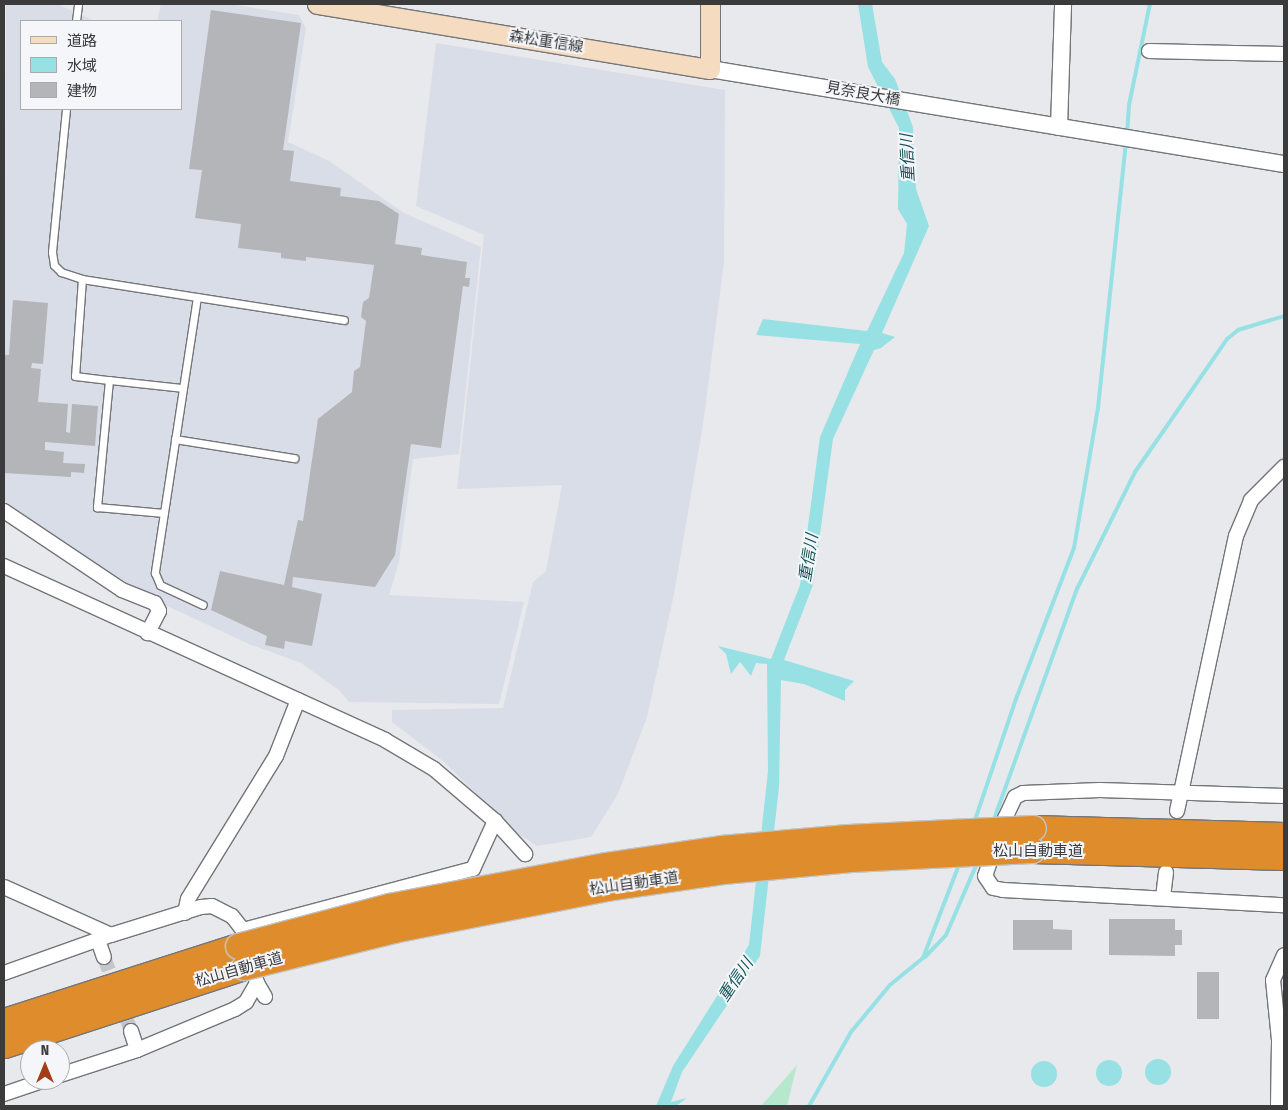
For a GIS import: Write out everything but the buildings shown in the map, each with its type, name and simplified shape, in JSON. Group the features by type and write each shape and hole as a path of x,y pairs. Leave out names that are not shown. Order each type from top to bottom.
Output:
{"highway":[{"name":"松山自動車道","path":"4,1021 246,957 607,888 723,871 1033,839 1284,835"},
{"name":"松山自動車道","path":"1033,839 1284,858"},
{"name":"松山自動車道","path":"4,1045 246,957"}],"main road":[{"name":"森松重信線","path":"317,4 710,70"},
{"path":"710,4 710,70"}],"street":[{"path":"1059,127 1063,4"},
{"path":"1149,51 1284,54"},
{"name":"見奈良大橋","path":"710,70 739,73 1284,164"},
{"path":"1176,810 1183,792 1216,618 1236,536 1251,500 1284,467"},
{"path":"4,510 122,590 155,604 158,611 148,633"},
{"path":"4,566 385,740 434,769 495,822 525,854"},
{"path":"185,913 188,899 276,756 298,700"},
{"path":"1284,796 1183,792 1024,793 1015,797 1008,811 985,876 993,888 1003,890 1163,897 1284,905"},
{"path":"246,957 473,869 495,822"},
{"path":"1163,897 1166,872"},
{"path":"4,887 105,937"},
{"path":"4,973 105,937 212,906 232,916 246,957 265,997"},
{"path":"104,957 105,937"},
{"path":"1278,1106 1279,1040 1273,980 1284,955"},
{"path":"70,1072 136,1050 235,1009 246,1002 246,957"},
{"path":"131,1031 136,1050"},
{"path":"4,1094 20,1089"}],"lane":[{"path":"76,20 78,4"},
{"path":"66,110 53,262 61,272 82,279 344,320"},
{"path":"82,279 75,376 183,388"},
{"path":"197,296 164,514 156,581 190,601 202,605"},
{"path":"109,380 97,507 164,514"},
{"path":"175,439 294,458"}],"shaded area":[{"path":"6,4 57,4 93,20 20,20 20,110 182,110 182,20 157,20 161,4 229,4 299,15 306,28 288,142 329,161 404,213 481,247 459,454 413,459 399,562 389,595 524,602 499,704 349,702 339,690 301,663 249,644 163,604 87,559 4,501"},
{"path":"436,43 725,90 724,262 703,425 674,594 647,717 618,794 591,837 537,846 514,831 443,761 392,722 392,710 503,708 533,582 546,571 562,485 457,489 484,235 416,206"}],"green space":[{"path":"797,1065 787,1106 761,1106"}],"water":[{"name":"重信川","path":"858,4 872,4 882,62 895,79 913,127 916,189 929,226 882,333 895,337 881,348 874,350 833,439 813,585 784,660 854,681 845,690 845,701 804,684 781,680 779,787 760,956 682,1072 671,1102 687,1098 676,1106 656,1106 673,1066 749,945 768,771 767,664 756,663 751,676 740,662 731,674 726,654 718,646 771,659 800,585 820,437 860,344 756,335 763,319 867,331 904,253 907,224 898,209 899,128 868,67"},
{"path":"1158,1059 1167,1063 1171,1072 1167,1081 1158,1085 1149,1081 1145,1072 1149,1063"},
{"path":"1109,1060 1119,1063 1122,1073 1119,1083 1109,1086 1099,1083 1096,1073 1099,1063"},
{"path":"1044,1061 1053,1065 1057,1074 1053,1083 1044,1087 1035,1083 1031,1074 1035,1065"}],"waterway":[{"path":"1127,134 1129,105 1150,4"},
{"path":"974,823 1016,699 1074,548 1098,408 1126,141"},
{"path":"993,822 1077,589 1135,472 1227,339 1238,330 1284,316"},
{"path":"925,957 946,935 978,861"},
{"path":"809,1106 851,1032 890,985 923,958 960,862"}],"tunnel":[{"path":"104,957 131,1031"}]}
